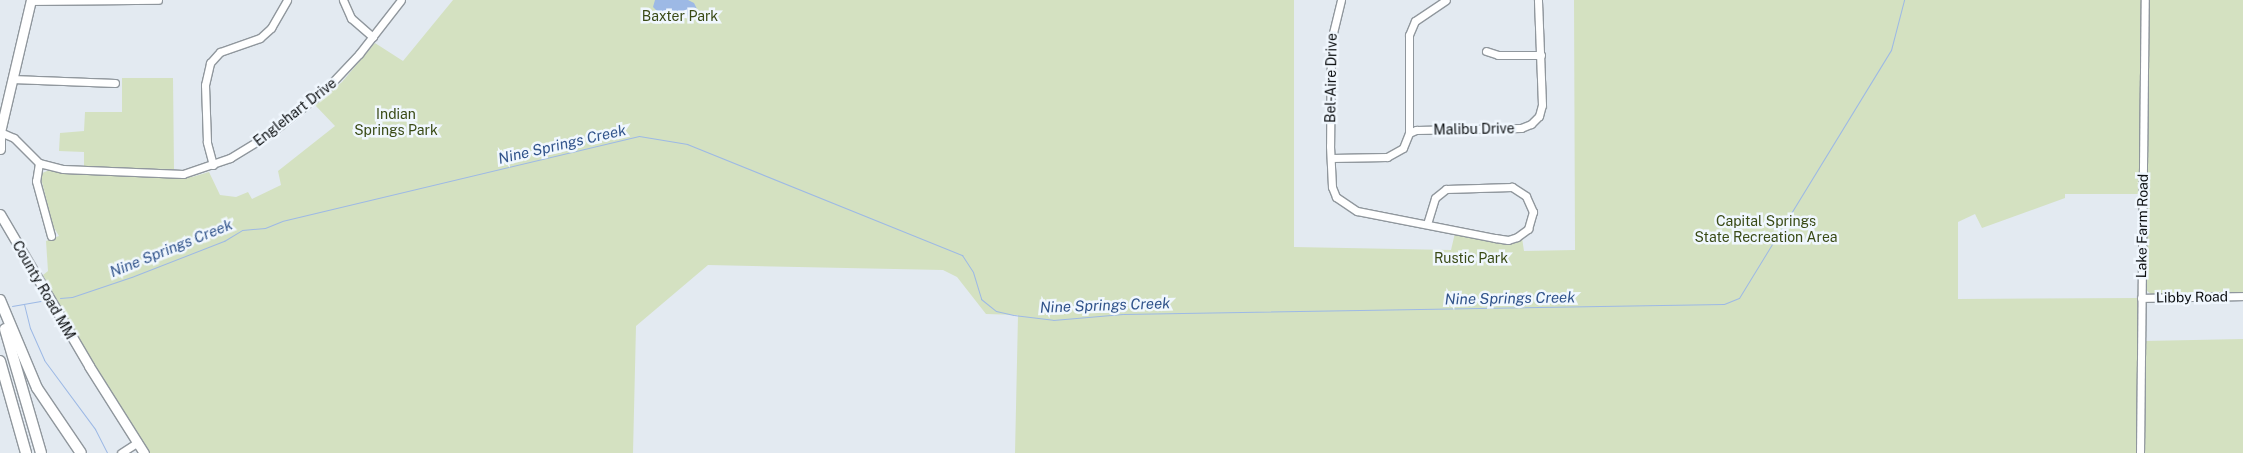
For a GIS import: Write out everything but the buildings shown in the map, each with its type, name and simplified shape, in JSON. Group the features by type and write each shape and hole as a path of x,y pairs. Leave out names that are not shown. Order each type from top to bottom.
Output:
{"highway":[{"path":"0,300 37,388 81,453"},
{"path":"0,316 41,453"},
{"path":"0,361 26,453"}],"main road":[{"path":"0,149 0,132 31,0"},
{"name":"County Road MM","path":"0,214 136,447 144,453"}],"street":[{"path":"31,0 158,0"},
{"path":"213,165 207,142 205,84 210,63 224,50 258,40 271,28 286,0"},
{"path":"343,0 351,18 373,37"},
{"name":"Englehart Drive","path":"39,164 63,169 174,174 213,165 252,146 312,102 344,72 400,0"},
{"name":"Bel-Aire Drive","path":"1341,0 1331,41 1332,188 1340,201 1357,211 1427,224 1513,239 1528,228 1533,212 1526,196 1512,187 1446,189 1435,198 1427,224"},
{"path":"1331,158 1387,157 1400,152 1410,133 1407,124 1408,35 1415,20 1446,0"},
{"name":"Malibu Drive","path":"1410,133 1416,130 1521,128 1531,124 1539,116 1542,105 1538,0"},
{"name":"Lake Farm Road","path":"2140,453 2145,0"},
{"path":"1486,51 1498,55 1541,55"},
{"path":"12,79 115,83"},
{"path":"0,132 14,138 39,164 36,179 52,236"},
{"name":"Libby Road","path":"2141,298 2243,296"},
{"path":"121,453 136,447"}],"green space":[{"name":"Capital Springs State Recreation Area","path":"453,0 1294,0 1294,247 1451,250 1455,233 1508,243 1522,238 1524,251 1575,250 1574,0 2142,0 2139,194 2065,194 2065,198 1982,228 1975,214 1958,222 1958,299 2138,298 2137,453 1015,453 1018,315 986,314 957,277 943,270 708,265 636,326 633,453 146,453 101,380 43,275 48,271 46,241 59,236 53,226 40,174 47,171 192,177 209,172 220,195 236,197 248,192 252,199 281,185 278,171 335,126 315,105 342,82 375,43 403,61"},
{"path":"2149,0 2243,0 2243,294 2152,295 2145,289"},
{"path":"122,78 173,78 174,169 84,168 84,152 59,151 60,133 84,131 85,112 122,112"},
{"path":"2243,339 2243,453 2143,453 2144,341"}],"water":[{"path":"655,0 688,0 694,3 697,9 687,16 662,16 653,7"}],"waterway":[{"name":"Nine Springs Creek","path":"60,298 72,297 134,276 224,241 242,230 265,228 282,221 639,136 687,144 962,255 973,272 981,299 996,311 1014,315 1053,320 1123,314 1724,304 1739,298 1891,50 1904,0"},
{"path":"12,306 41,301"},
{"path":"24,304 30,328 44,360 95,429 107,453"}],"park label":[{"name":"Baxter Park","path":"680,16"},
{"name":"Indian Springs Park","path":"396,122"},
{"name":"Rustic Park","path":"1471,258"}]}
